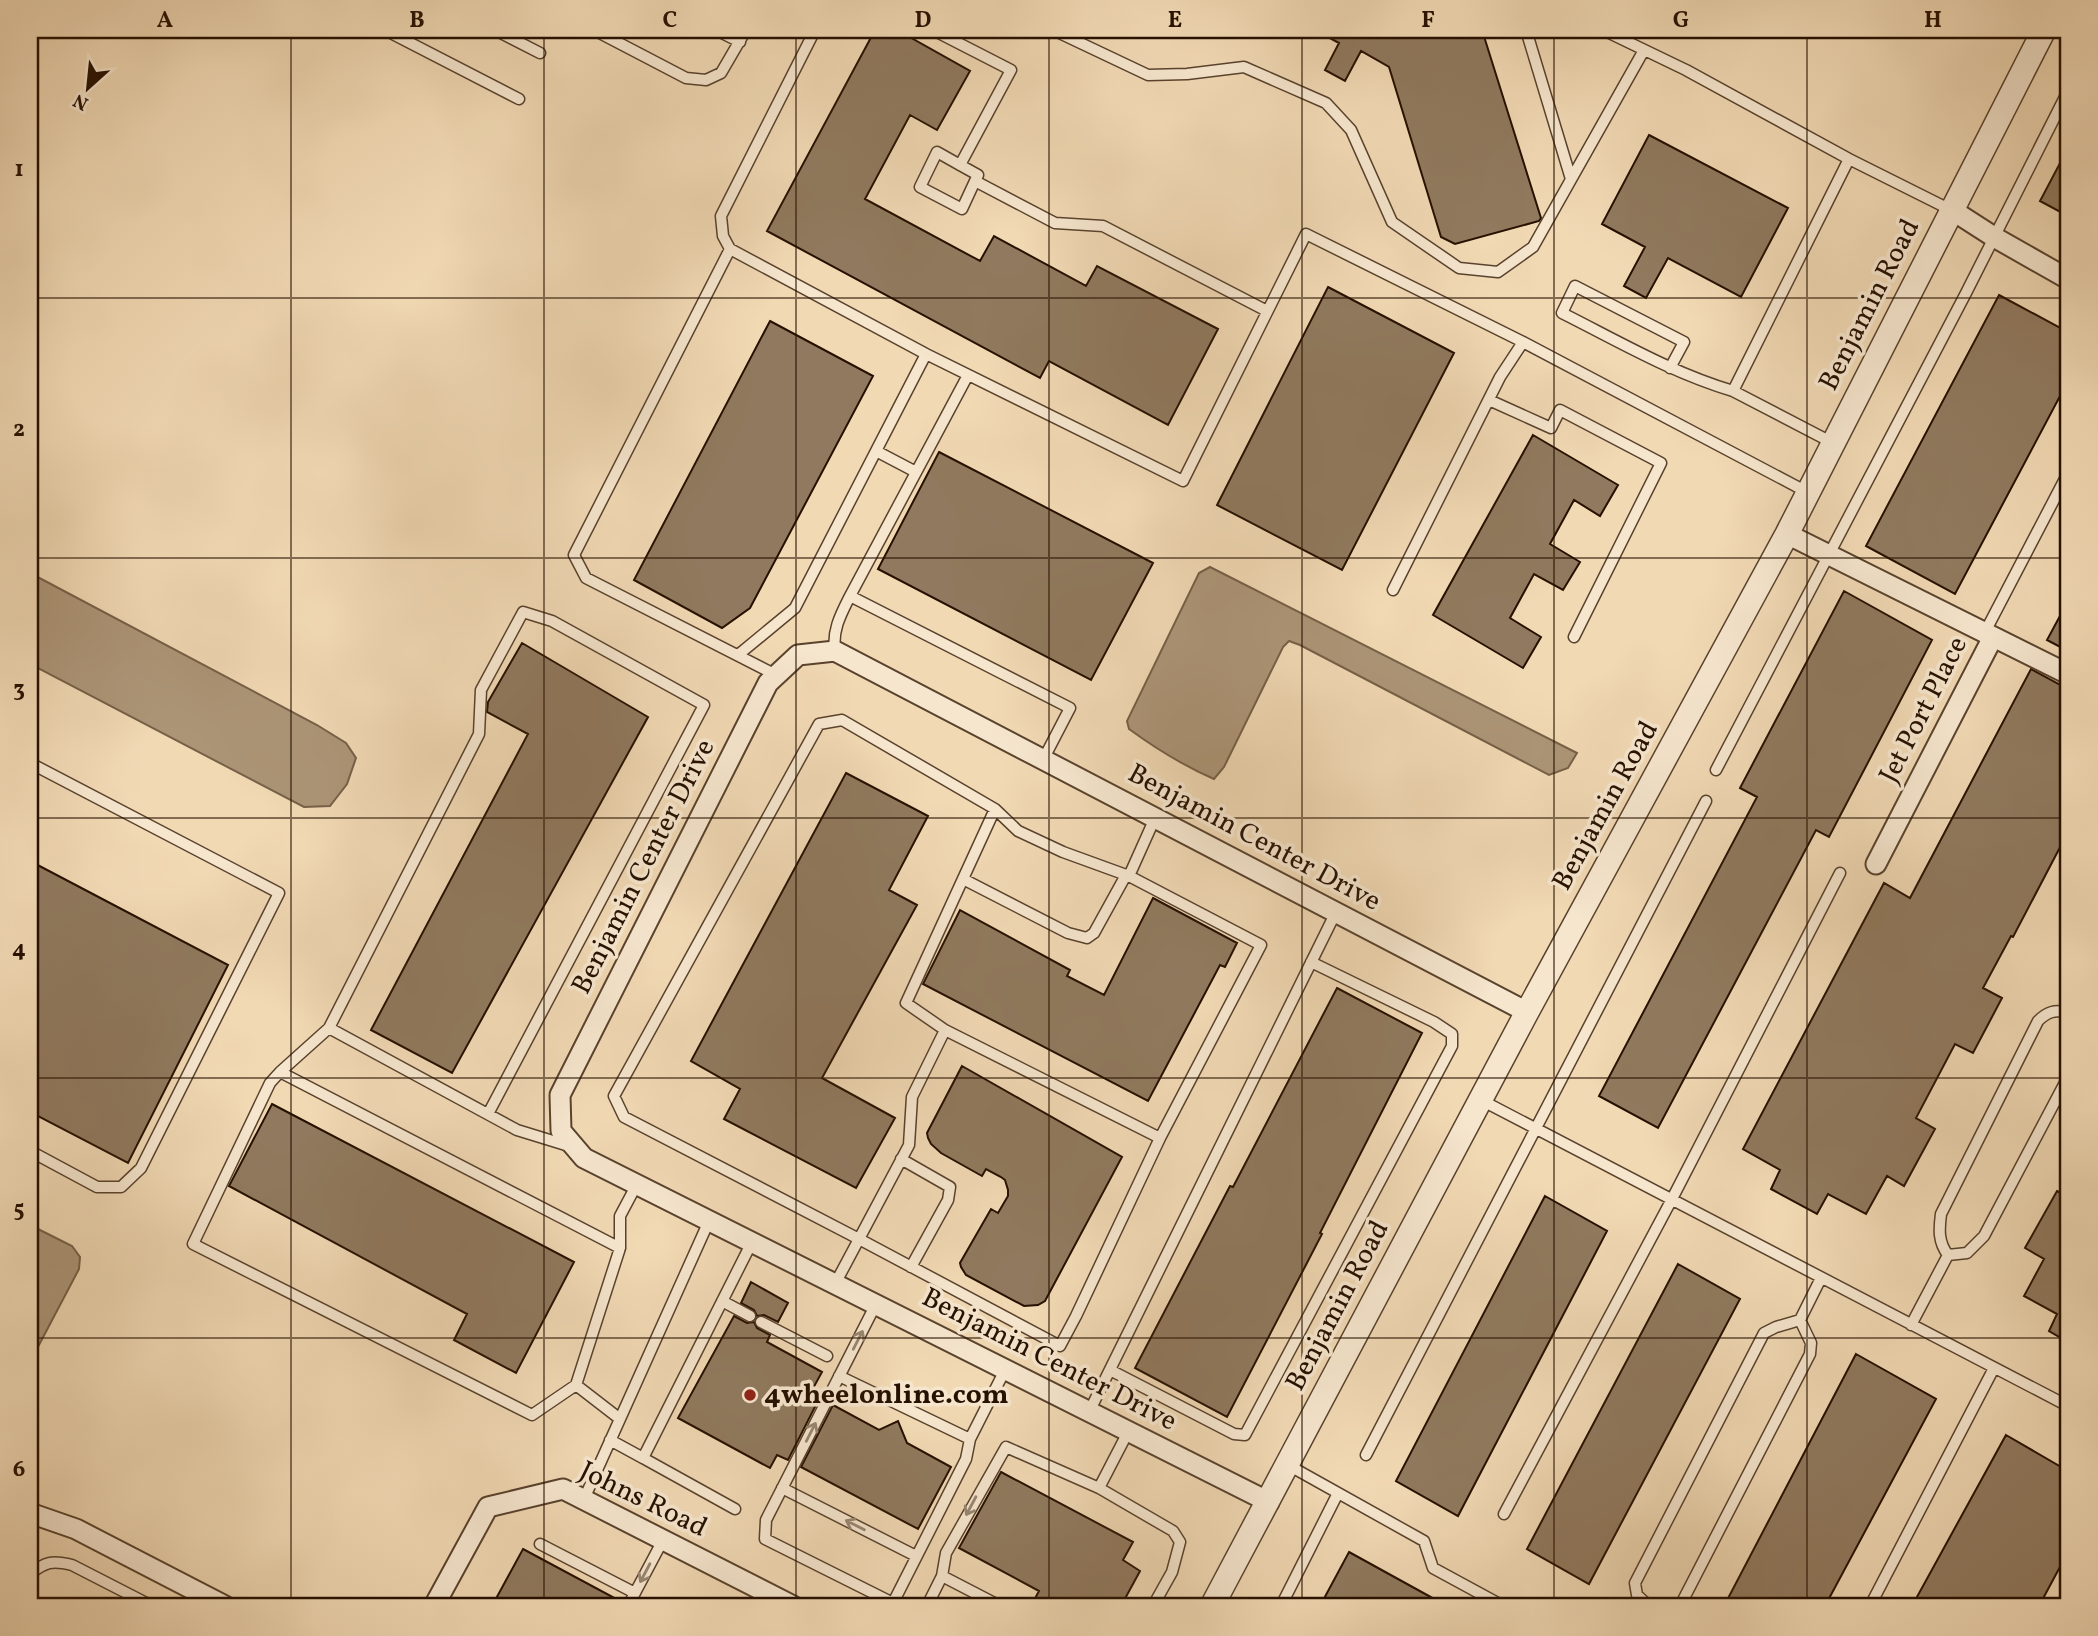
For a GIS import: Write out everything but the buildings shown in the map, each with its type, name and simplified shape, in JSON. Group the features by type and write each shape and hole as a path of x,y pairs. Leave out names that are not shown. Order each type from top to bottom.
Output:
{"street":[{"name":"Benjamin Road","path":"1212,1606 1527,1012 1809,493 2044,30"},
{"path":"1952,210 2068,279"},
{"name":"Jet Port Place","path":"1787,534 1989,635 1876,864"},
{"path":"1989,635 2068,674"},
{"name":"Benjamin Center Drive","path":"1269,1502 584,1158 561,1131 561,1096 768,683 798,655 835,651 1527,1012"},
{"name":"Johns Road","path":"434,1606 488,1507 563,1489 793,1606"},
{"path":"30,1513 76,1529 225,1606"}],"lane":[{"path":"385,30 519,99"},
{"path":"495,30 540,53"},
{"path":"594,30 686,78 706,80 721,73 746,30"},
{"path":"716,30 740,42"},
{"path":"815,30 721,216 723,236 730,249 926,354 1183,481 1306,234 1523,342 1809,493"},
{"path":"933,30 1011,70 960,165"},
{"path":"1054,30 1149,75 1187,74 1244,67 1326,103 1351,131 1392,222 1459,268 1498,272 1533,247 1644,50"},
{"path":"1526,30 1571,179"},
{"path":"1603,30 1686,69 1849,159 1952,210"},
{"path":"2059,30 2068,35"},
{"path":"1716,770 2068,91"},
{"path":"937,152 978,174 975,181 962,209 920,187 937,152"},
{"path":"1732,391 1849,159"},
{"path":"975,181 1055,223 1103,226 1267,311"},
{"path":"730,249 575,555 586,578 777,675"},
{"path":"1670,368 1684,342 1575,286 1562,313 1670,368 1732,391 1834,444"},
{"path":"1394,590 1500,377 1523,342"},
{"path":"738,655 795,608 926,354"},
{"path":"835,651 836,626 850,596 968,375"},
{"path":"1489,400 1551,428 1560,410 1661,463 1574,637"},
{"path":"876,451 916,472"},
{"path":"1989,635 2068,473"},
{"path":"850,596 1070,708 1044,760"},
{"path":"488,1114 704,705 552,621 523,612 481,690 479,734 329,1027 270,1083 193,1244 532,1415 576,1385 620,1248 620,1216 637,1184"},
{"path":"842,720 995,809 1017,831 1063,852 1127,875 1261,945 1160,1138 1060,1346 624,1117 614,1096 819,724 842,720"},
{"path":"30,764 279,893 141,1168 121,1187 97,1187 30,1151"},
{"path":"1366,1455 1706,801"},
{"path":"995,809 906,1003 945,1030 1160,1138"},
{"path":"963,879 1068,933 1087,938 1094,933 1127,875 1155,818"},
{"path":"1504,1514 1672,1199 1840,873"},
{"path":"1089,1412 1336,912"},
{"path":"1110,1370 1234,1434 1245,1435 1452,1046 1452,1034 1434,1022 1311,962"},
{"path":"1948,1255 1942,1248 1940,1238 1941,1214 2038,1021 2046,1013 2068,1013"},
{"path":"329,1027 517,1130 576,1148"},
{"path":"835,1284 909,1145 912,1097 945,1030"},
{"path":"280,1072 620,1248"},
{"path":"1948,1255 1967,1253 1984,1236 2068,1077"},
{"path":"1480,1100 2068,1406"},
{"path":"901,1159 950,1187 948,1199 911,1267"},
{"path":"584,1499 709,1221"},
{"path":"643,1458 752,1242"},
{"path":"1912,1325 1948,1255"},
{"path":"1648,1606 1637,1595 1635,1583 1764,1333 1800,1320 1821,1278"},
{"path":"722,1301 750,1316"},
{"path":"876,1304 766,1520 765,1539 892,1603 966,1459 970,1439 1005,1370"},
{"path":"1680,1606 1810,1354 1811,1343 1800,1320"},
{"path":"761,1322 827,1356"},
{"path":"1870,1606 1994,1368"},
{"path":"839,1376 970,1439"},
{"path":"576,1385 620,1419"},
{"path":"1099,1488 1128,1432"},
{"path":"610,1440 735,1508"},
{"path":"927,1606 942,1576 946,1553 1006,1447 1099,1488 1173,1531 1180,1542 1172,1572 1153,1606"},
{"path":"1288,1465 1424,1542 1433,1568 1503,1606"},
{"path":"782,1488 916,1556"},
{"path":"1282,1604 1338,1493"},
{"path":"628,1606 663,1540"},
{"path":"540,1544 635,1593"},
{"path":"30,1574 43,1564 58,1561 72,1565 152,1606"},
{"path":"942,1576 1000,1606"}],"shaded area":[{"path":"1210,567 1577,753 1568,768 1549,775 1289,641 1283,647 1224,767 1214,779 1192,768 1129,729 1127,721 1199,573"},
{"path":"30,573 317,725 346,743 356,758 347,784 330,806 304,807 30,664"},
{"path":"30,1225 72,1246 80,1257 79,1269 30,1362"}],"place":[{"name":"4wheelonline.com","path":"750,1395"}]}
